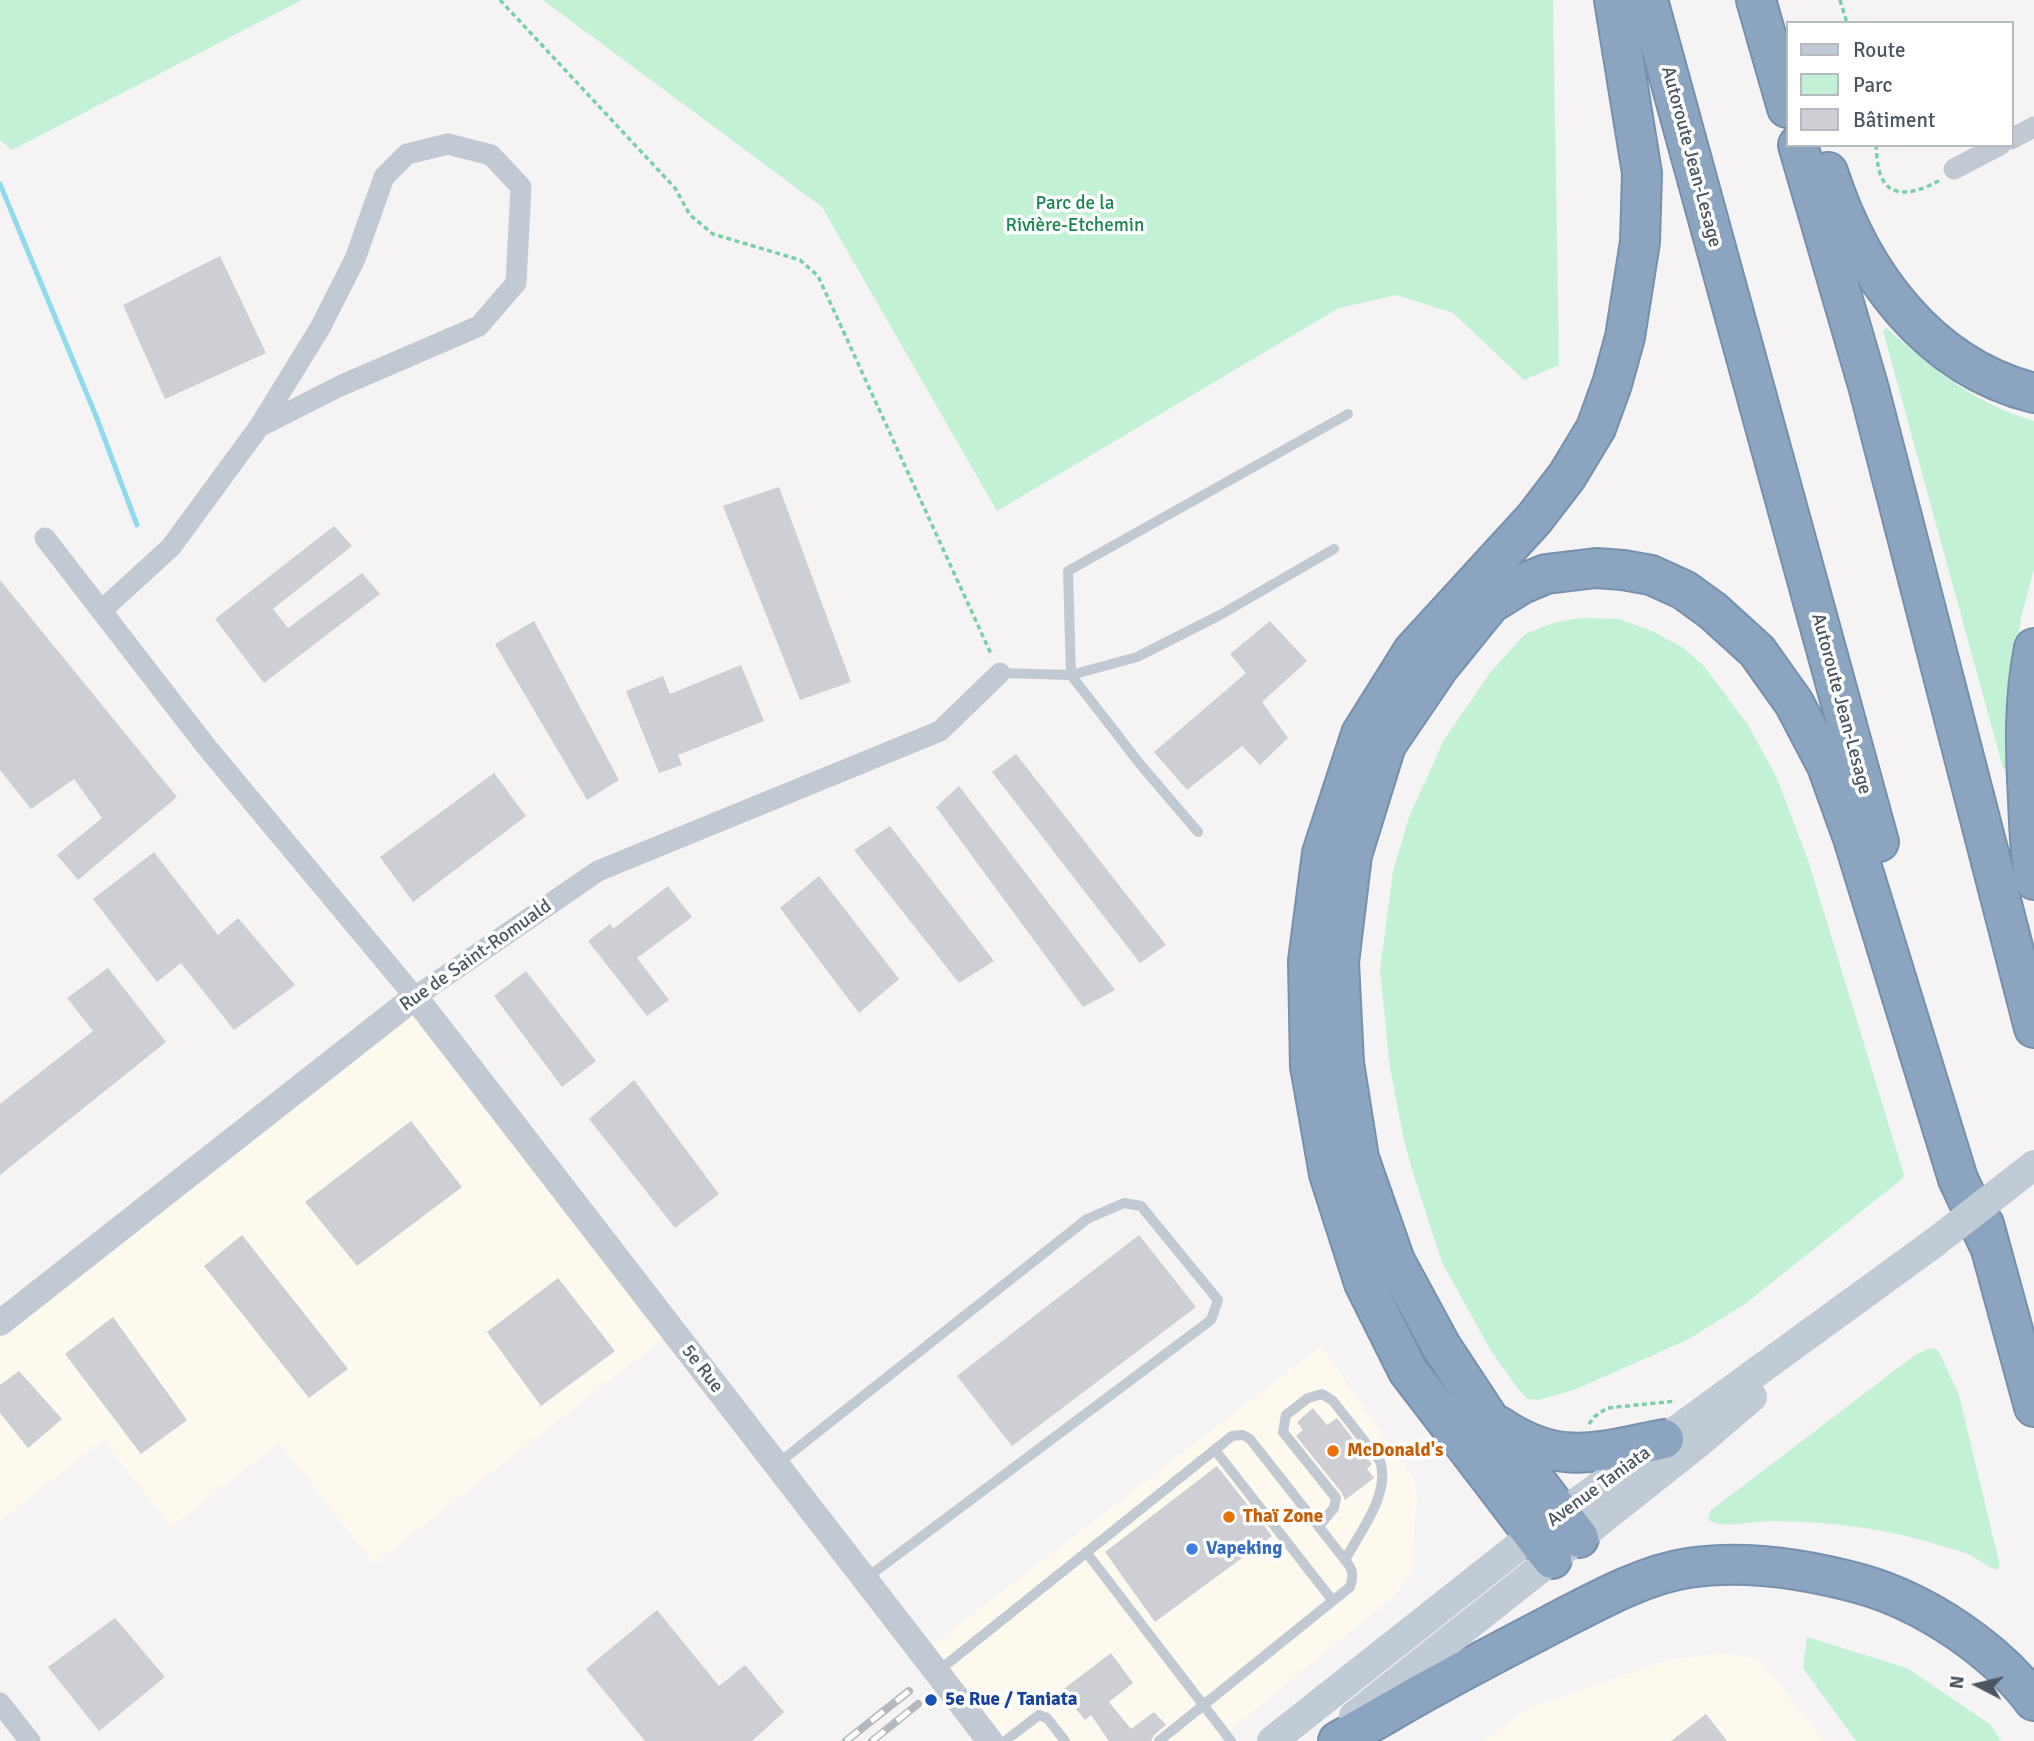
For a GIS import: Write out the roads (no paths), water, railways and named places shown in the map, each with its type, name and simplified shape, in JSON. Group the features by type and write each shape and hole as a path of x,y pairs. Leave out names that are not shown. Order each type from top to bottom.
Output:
{"highway":[{"path":"1557,1536 1408,1371 1364,1283 1329,1174 1310,1066 1308,961 1322,853 1361,734 1413,651 1534,519 1567,476 1596,428 1612,384 1625,337 1640,242 1642,173 1614,0"},
{"name":"Autoroute Jean-Lesage","path":"1648,0 2034,1407"},
{"path":"1756,0 1786,105"},
{"path":"1773,0 1786,43"},
{"path":"1799,147 1869,389 2034,1028"},
{"path":"1820,147 1831,182 1865,256 1893,300 1930,340 1980,373 2034,393"},
{"path":"1557,1536 1489,1419 1441,1346 1395,1261 1359,1158 1344,1063 1339,962 1352,855 1386,746 1439,667 1490,604 1522,584 1546,574 1596,568 1623,570 1651,575 1684,590 1713,611 1757,651 1794,703 1826,766 1853,838 1958,1179 1990,1247"},
{"path":"2034,648 2028,676 2024,734 2034,880"},
{"path":"1489,1419 1520,1440 1553,1452 1588,1454 1664,1440"},
{"path":"1338,1741 1438,1684 1621,1588 1687,1568 1727,1565 1790,1568 1839,1578 1890,1593 1938,1618 1977,1646 2022,1686 2034,1701"}],"main road":[{"name":"Avenue Taniata","path":"1323,1741 1664,1440 1934,1243 2034,1165"},
{"name":"Avenue Taniata","path":"1272,1741 1557,1536 1697,1444 1934,1243"}],"street":[{"path":"2013,138 2034,127"},
{"path":"101,611 171,547 258,427 320,328 355,259 384,177 407,154 448,144 491,155 521,187 516,283 479,326 340,386 258,427"},
{"path":"1954,169 1996,147"},
{"path":"45,537 205,745 415,997"},
{"name":"Rue de Saint-Romuald","path":"0,1323 415,997 598,870 940,731 1000,673"},
{"name":"5e Rue","path":"415,997 990,1741"},
{"path":"0,1703 30,1741"}],"lane":[{"path":"1198,832 1140,764 1071,675 1068,571 1348,414"},
{"path":"1000,673 1071,675 1137,657 1220,615 1334,549"},
{"path":"776,1465 1087,1219 1124,1203 1141,1206 1218,1300 1211,1320 865,1579"},
{"path":"1319,1526 1334,1508 1336,1498 1283,1432 1286,1415 1308,1398 1322,1394 1333,1401 1380,1461 1383,1470 1378,1497 1345,1560"},
{"path":"937,1672 1232,1436 1243,1435 1250,1439 1351,1567 1353,1579 1350,1587 1159,1741"},
{"path":"1215,1450 1333,1601"},
{"path":"1086,1552 1231,1741"},
{"path":"1005,1741 1040,1715 1047,1718 1065,1741"}],"waterway":[{"path":"0,184 96,416 137,525"}],"railway":[{"path":"846,1741 909,1691"},
{"path":"872,1741 918,1704"}],"place":[{"name":"McDonald's","path":"1333,1451"},
{"name":"Thaï Zone","path":"1229,1517"},
{"name":"Vapeking","path":"1192,1549"},
{"name":"5e Rue / Taniata","path":"931,1700"}],"park label":[{"name":"Parc de la Rivière-Etchemin","path":"1075,215"}]}
